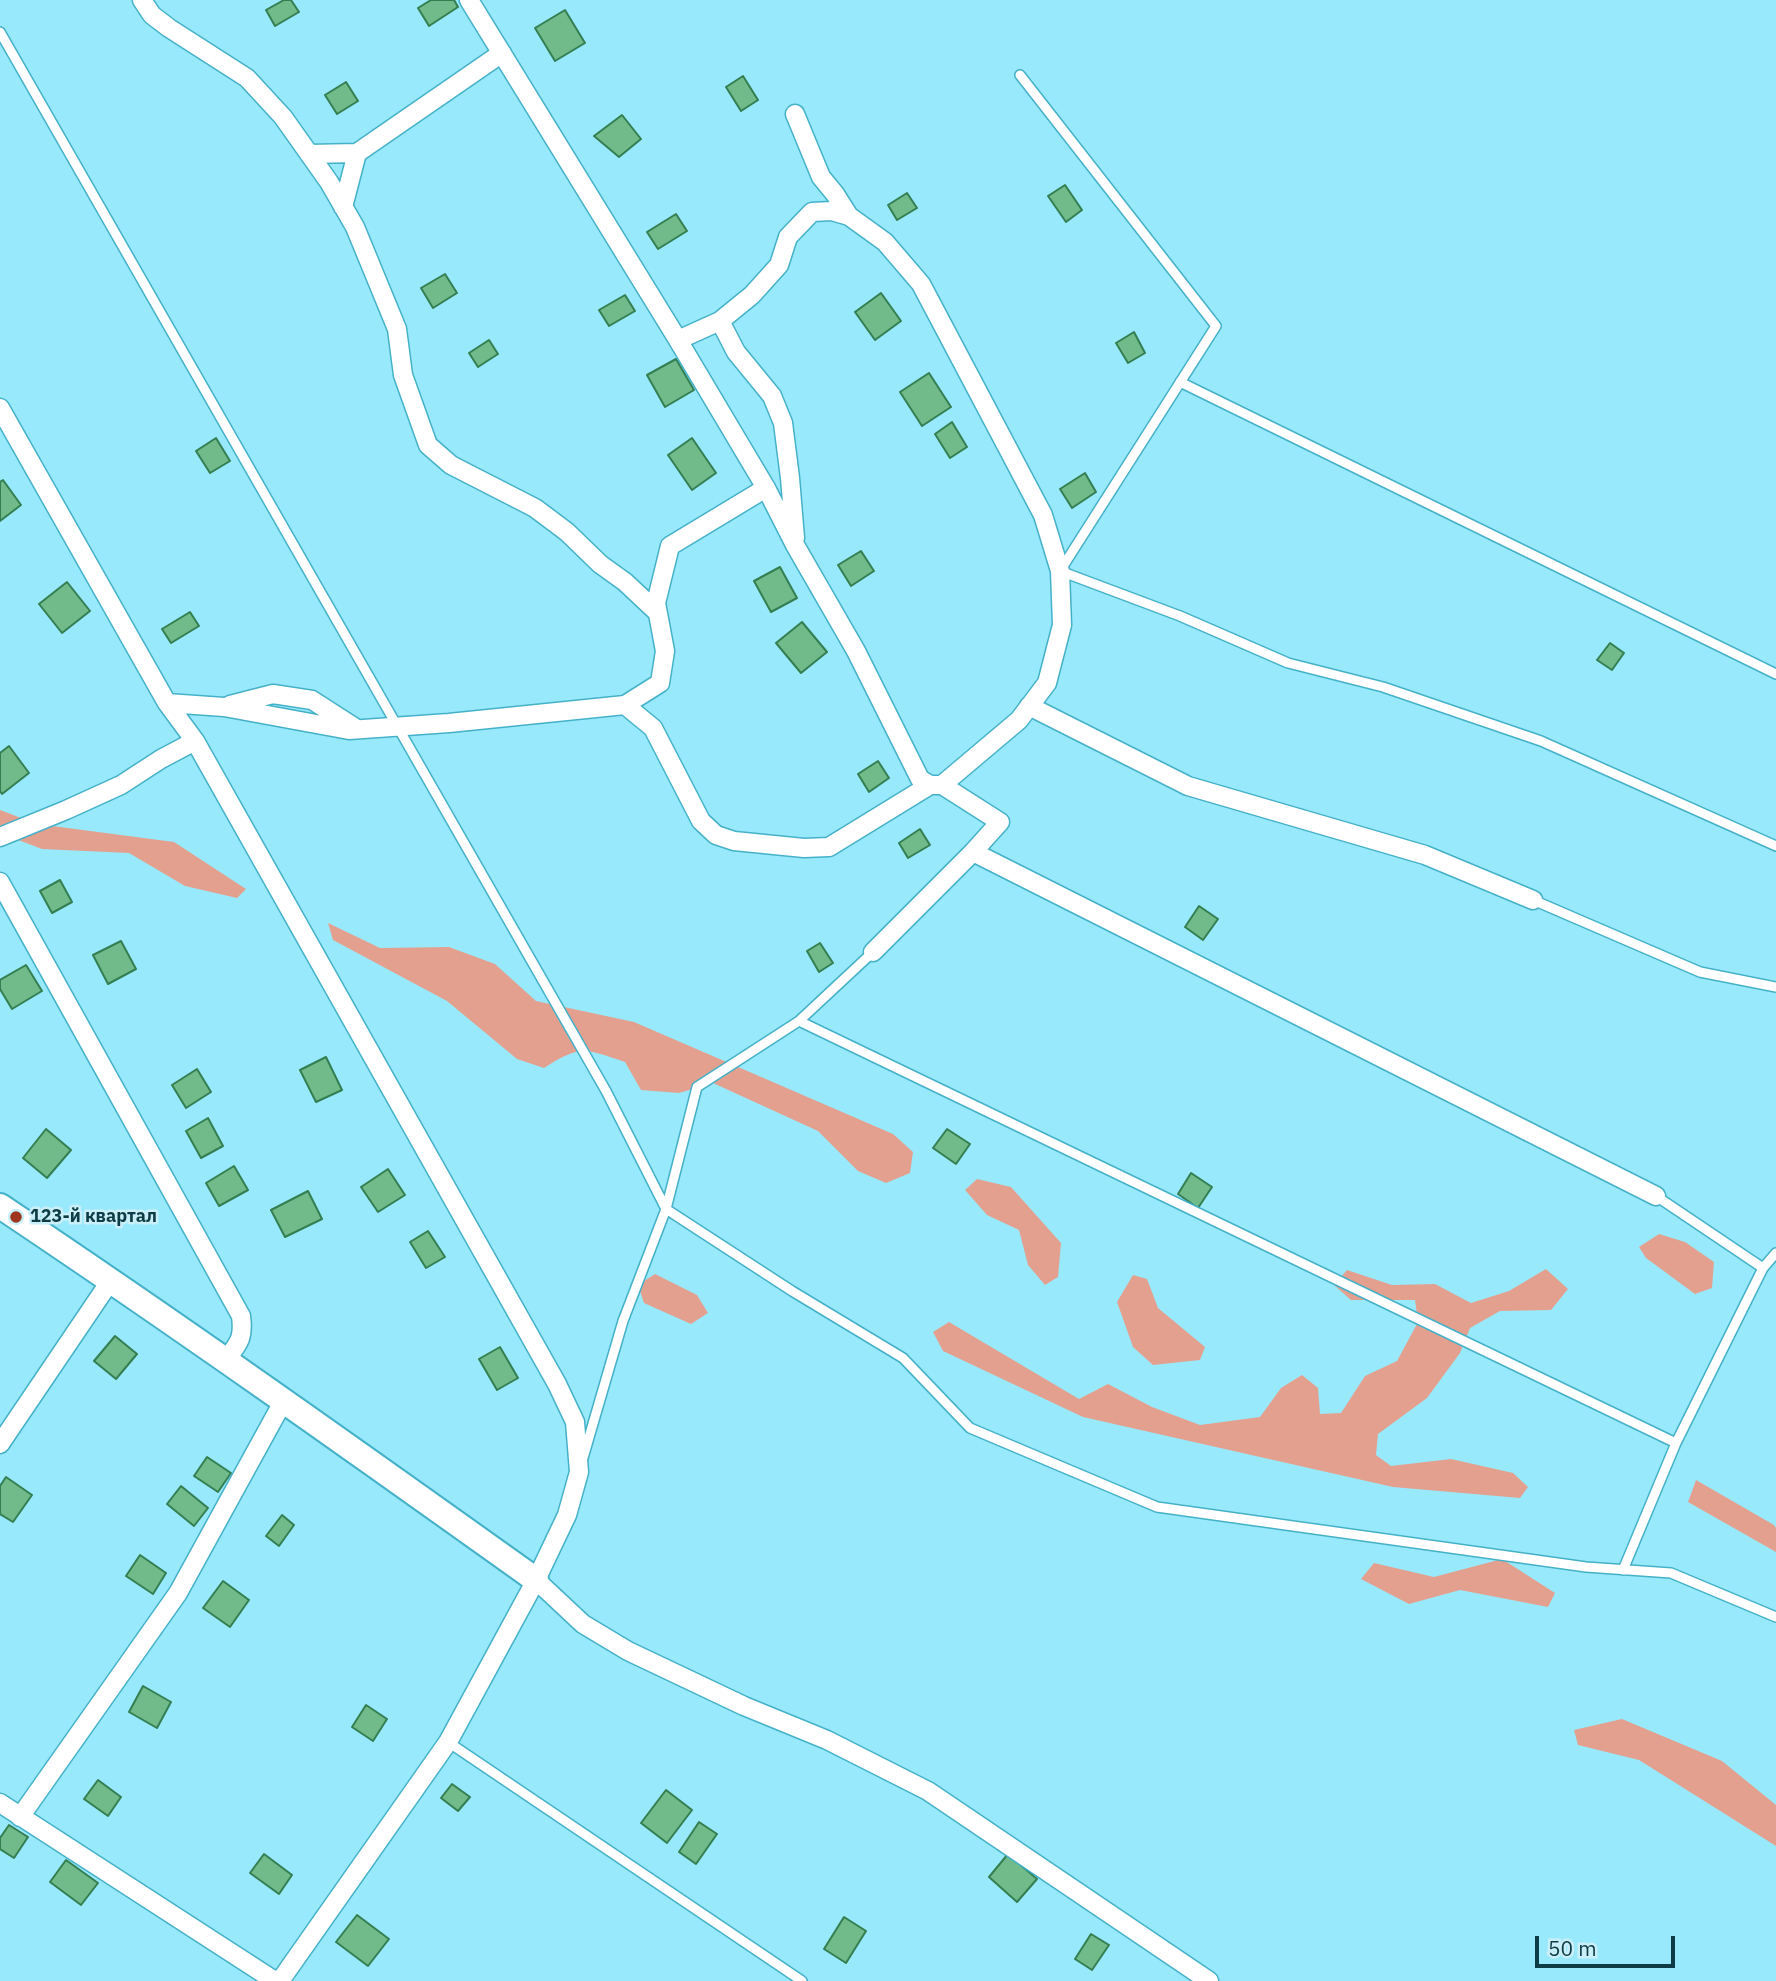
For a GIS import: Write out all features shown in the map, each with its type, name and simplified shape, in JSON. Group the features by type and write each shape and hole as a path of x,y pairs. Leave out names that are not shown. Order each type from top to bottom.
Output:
{"street":[{"path":"142,0 152,15 169,29 247,78 283,117 329,182 355,227 397,329 403,375 428,445 451,464 535,508 657,612"},
{"path":"469,0 766,488 795,545 856,651 920,779 936,785 1000,822 873,952"},
{"path":"309,154 357,153 502,53"},
{"path":"795,114 821,177 849,216"},
{"path":"343,206 357,153"},
{"path":"678,340 720,321 752,295 779,265 788,237 812,212 822,193 821,177"},
{"path":"625,705 653,728 701,821 716,835 734,841 804,848 829,847 936,785 1019,720 1047,683 1062,625 1060,571 1043,515 921,284 885,242 849,216 832,211 812,212"},
{"path":"720,321 736,352 772,396 783,423 795,545"},
{"path":"0,408 167,703 195,741 557,1384 575,1422 579,1472 567,1515 536,1580 448,1742 277,1981 0,1803"},
{"path":"753,467 791,487"},
{"path":"167,703 224,706 349,730 625,705 660,683 665,651 656,603 670,546 766,488"},
{"path":"1030,706 1188,786 1425,855 1533,900"},
{"path":"0,837 121,785 195,741"},
{"path":"973,852 1656,1196"},
{"path":"0,882 241,1316 241,1340 226,1360"},
{"path":"0,909 21,920"},
{"path":"0,1206 284,1400 536,1580 583,1624 628,1651 744,1706 827,1740 928,1791 1209,1981"},
{"path":"0,1444 111,1280"},
{"path":"20,1817 178,1592 284,1400"}],"lane":[{"path":"0,32 606,1091 666,1209 792,1291 903,1358 970,1428 1157,1507 1586,1567 1671,1573 1776,1617"},
{"path":"1020,75 1216,326 1060,571 1180,616 1288,663 1383,687 1541,741 1776,846"},
{"path":"1180,382 1776,674"},
{"path":"1533,900 1700,972 1776,987"},
{"path":"579,1472 623,1321 666,1209 697,1087 799,1021 873,952"},
{"path":"799,1021 1676,1443"},
{"path":"1656,1196 1763,1268"},
{"path":"1623,1570 1676,1443 1763,1268 1776,1253"},
{"path":"448,1742 802,1981"}],"shaded area":[{"path":"0,810 37,824 174,842 246,889 237,898 185,886 129,853 42,849 0,833"},
{"path":"328,923 380,948 449,947 495,964 536,1001 634,1022 893,1134 913,1152 910,1173 886,1183 858,1171 818,1131 713,1083 679,1093 641,1090 625,1062 583,1051 567,1055 544,1068 517,1059 447,1001 333,940"},
{"path":"977,1179 1011,1187 1061,1243 1058,1277 1045,1285 1028,1265 1019,1230 987,1215 965,1190"},
{"path":"1659,1234 1685,1242 1714,1262 1712,1288 1695,1294 1646,1258 1639,1247"},
{"path":"1546,1269 1568,1289 1551,1310 1500,1311 1470,1328 1460,1353 1427,1398 1378,1434 1376,1455 1391,1466 1451,1459 1513,1473 1528,1487 1520,1498 1393,1487 1083,1417 943,1351 933,1332 949,1322 1079,1399 1108,1384 1152,1407 1200,1425 1260,1417 1281,1388 1302,1375 1318,1388 1320,1414 1341,1413 1365,1376 1397,1361 1418,1322 1415,1300 1351,1300 1334,1285 1347,1270 1392,1285 1435,1284 1471,1303 1509,1291"},
{"path":"655,1274 697,1295 708,1313 691,1324 644,1303 638,1285"},
{"path":"1133,1275 1147,1279 1158,1308 1205,1347 1200,1360 1153,1365 1133,1347 1117,1302"},
{"path":"1696,1480 1774,1525 1776,1552 1688,1502"},
{"path":"1502,1559 1555,1593 1548,1607 1460,1590 1409,1604 1361,1579 1374,1563 1434,1577"},
{"path":"1622,1719 1722,1761 1776,1805 1776,1846 1639,1760 1578,1745 1574,1730"}],"building":[{"path":"284,0 291,0 299,12 275,26 266,10"},
{"path":"431,0 454,0 458,7 429,26 418,8"},
{"path":"565,10 585,43 555,61 535,28"},
{"path":"743,76 758,100 741,111 726,87"},
{"path":"346,82 358,101 337,114 325,95"},
{"path":"622,115 641,139 619,157 594,136"},
{"path":"1065,185 1082,210 1066,222 1048,196"},
{"path":"907,193 917,208 897,220 888,205"},
{"path":"676,214 687,231 658,249 647,232"},
{"path":"445,274 457,293 433,308 421,288"},
{"path":"881,293 901,321 875,340 855,312"},
{"path":"625,295 635,311 609,326 599,310"},
{"path":"1134,332 1145,353 1128,363 1116,343"},
{"path":"489,340 498,354 478,367 469,353"},
{"path":"676,359 694,390 665,407 647,375"},
{"path":"929,373 951,407 922,426 900,392"},
{"path":"952,422 967,447 950,458 935,434"},
{"path":"216,438 230,461 210,473 196,451"},
{"path":"692,438 716,473 692,490 668,455"},
{"path":"1085,473 1096,492 1072,508 1060,489"},
{"path":"3,480 21,505 0,521 0,482"},
{"path":"861,551 874,571 851,586 838,565"},
{"path":"780,567 797,598 771,612 754,581"},
{"path":"67,582 90,611 62,633 39,604"},
{"path":"190,612 199,626 171,643 162,629"},
{"path":"802,622 827,652 801,673 776,643"},
{"path":"1610,643 1624,653 1612,670 1597,660"},
{"path":"9,746 29,773 2,794 0,753"},
{"path":"878,761 889,778 869,792 858,774"},
{"path":"920,829 930,845 908,858 899,843"},
{"path":"60,880 72,902 52,913 40,891"},
{"path":"1199,906 1218,919 1203,940 1185,927"},
{"path":"121,941 136,969 108,984 93,955"},
{"path":"820,943 833,963 819,972 807,951"},
{"path":"26,965 42,991 12,1009 0,989 0,980"},
{"path":"326,1057 342,1090 316,1102 300,1070"},
{"path":"197,1069 211,1092 186,1108 172,1085"},
{"path":"208,1118 223,1146 201,1158 186,1131"},
{"path":"46,1129 71,1150 47,1178 23,1158"},
{"path":"947,1129 970,1144 956,1164 933,1148"},
{"path":"234,1166 248,1190 219,1206 206,1183"},
{"path":"388,1169 405,1195 378,1212 361,1187"},
{"path":"1191,1173 1212,1187 1198,1208 1178,1194"},
{"path":"308,1191 322,1219 285,1237 271,1210"},
{"path":"428,1231 445,1257 426,1268 410,1242"},
{"path":"115,1336 137,1354 116,1379 94,1361"},
{"path":"500,1347 518,1378 497,1390 479,1359"},
{"path":"207,1457 231,1473 218,1492 194,1476"},
{"path":"6,1477 32,1495 13,1522 0,1514 0,1486"},
{"path":"181,1486 208,1508 194,1526 167,1504"},
{"path":"282,1515 294,1525 279,1546 266,1536"},
{"path":"140,1555 166,1573 153,1594 126,1576"},
{"path":"223,1581 249,1600 230,1627 203,1608"},
{"path":"143,1686 171,1702 157,1728 129,1712"},
{"path":"366,1705 387,1719 373,1741 352,1727"},
{"path":"98,1780 121,1797 108,1816 84,1799"},
{"path":"452,1784 470,1797 458,1811 441,1798"},
{"path":"666,1790 692,1810 667,1843 641,1823"},
{"path":"699,1822 717,1834 696,1864 679,1852"},
{"path":"9,1825 28,1837 14,1858 0,1849 0,1838"},
{"path":"264,1854 292,1875 279,1894 250,1873"},
{"path":"1008,1854 1037,1879 1017,1902 989,1877"},
{"path":"66,1860 98,1883 81,1905 50,1882"},
{"path":"357,1915 389,1939 368,1966 336,1942"},
{"path":"844,1917 866,1931 846,1963 824,1949"},
{"path":"1091,1934 1109,1945 1092,1970 1075,1959"}],"place":[{"name":"123-й квартал","path":"16,1217"}]}
